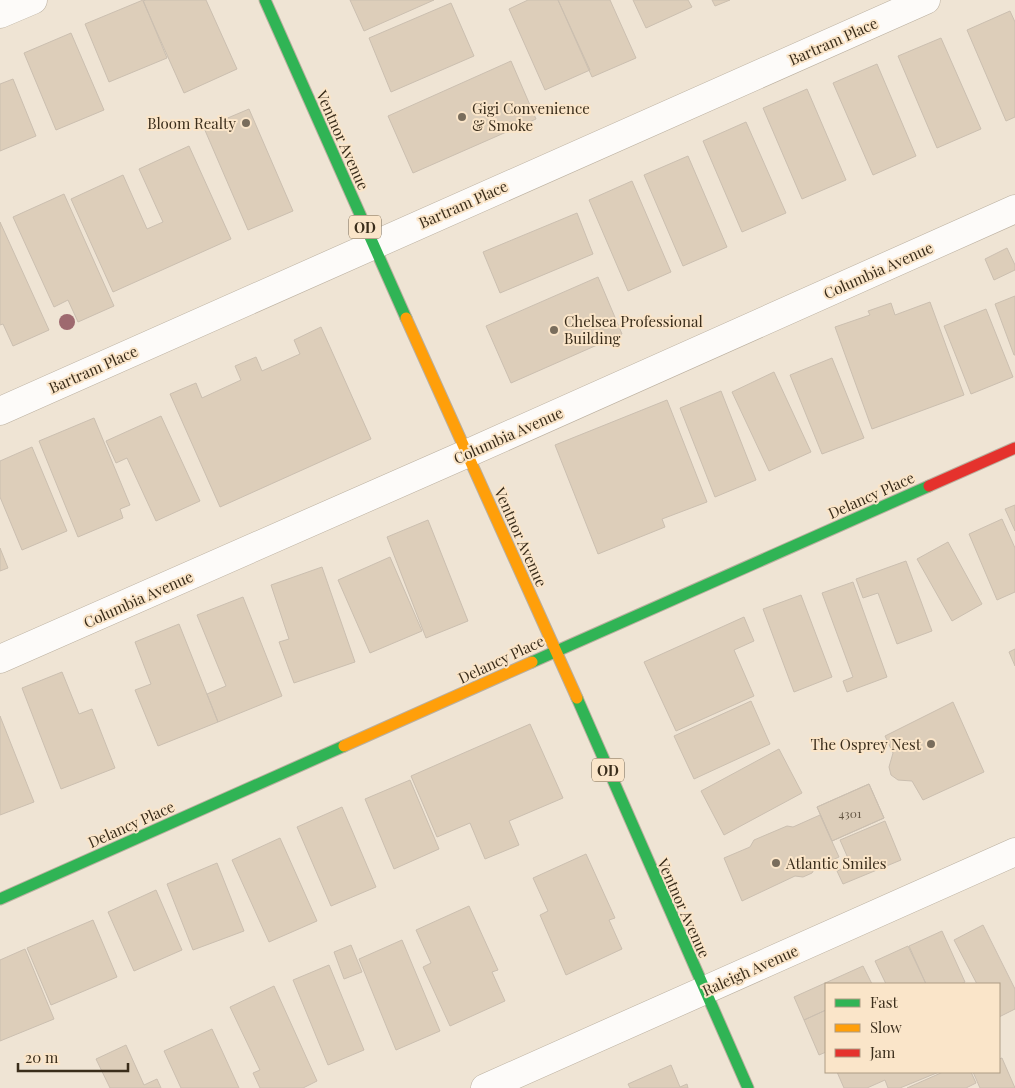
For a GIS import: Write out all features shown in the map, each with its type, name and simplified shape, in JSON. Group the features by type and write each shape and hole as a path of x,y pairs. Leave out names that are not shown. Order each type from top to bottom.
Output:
{"main road":[{"name":"Ventnor Avenue","path":"265,0 372,245 555,651 748,1088"},
{"name":"Delancy Place","path":"0,899 1015,448"}],"street":[{"path":"0,14 33,0"},
{"name":"Bartram Place","path":"0,410 926,0"},
{"name":"Columbia Avenue","path":"0,659 1015,209"},
{"name":"Raleigh Avenue","path":"485,1088 1015,852"}],"building":[{"path":"143,0 167,58 109,82 85,24"},
{"path":"206,0 237,69 184,93 143,1"},
{"path":"350,0 434,0 364,31"},
{"path":"528,0 558,0 590,70 545,90 509,9"},
{"path":"558,0 610,0 636,58 592,77"},
{"path":"633,0 688,0 692,7 646,28"},
{"path":"712,0 730,0 715,6"},
{"path":"451,3 474,56 391,92 369,38"},
{"path":"1010,11 1015,22 1015,117 1006,121 967,30"},
{"path":"71,33 104,110 56,130 24,53"},
{"path":"941,38 981,129 937,148 898,56"},
{"name":"Gigi Convenience & Smoke","path":"511,61 536,119 413,173 388,116"},
{"path":"877,64 916,156 873,175 833,83"},
{"path":"13,79 36,136 0,151 0,84"},
{"path":"807,89 846,180 802,199 763,108"},
{"path":"249,109 293,211 248,230 204,128"},
{"path":"746,122 786,213 742,232 703,141"},
{"path":"189,146 231,239 113,292 71,199 123,175 147,229 163,222 139,169"},
{"path":"688,156 727,247 683,266 644,175"},
{"path":"632,181 671,272 628,291 589,200"},
{"path":"64,194 114,306 78,322 68,300 54,307 13,217"},
{"path":"577,213 593,254 500,293 483,252"},
{"path":"0,222 49,330 13,346 3,324 0,325"},
{"path":"1007,248 1015,265 1015,270 994,280 985,259"},
{"name":"Chelsea Professional Building","path":"598,277 622,334 511,383 486,326"},
{"path":"1015,296 1015,355 1014,355 995,304"},
{"path":"930,302 964,395 872,429 835,327 870,315 868,311 891,303 895,315"},
{"path":"986,309 1013,377 971,394 944,326"},
{"path":"321,327 371,439 220,507 170,394 196,383 202,398 241,380 235,366 256,357 262,371 300,354 294,340"},
{"path":"832,358 864,438 822,454 790,375"},
{"path":"774,372 811,452 769,471 732,392"},
{"path":"721,391 756,480 715,497 680,408"},
{"path":"667,400 707,502 662,519 665,527 598,554 555,445"},
{"path":"161,416 200,501 156,521 127,458 116,463 106,441"},
{"path":"94,418 130,505 120,509 123,518 78,537 39,441"},
{"path":"32,447 67,531 22,550 0,497 0,461"},
{"path":"1015,505 1015,531 1005,509"},
{"path":"1002,519 1015,548 1015,592 997,600 969,534"},
{"path":"428,520 468,621 426,638 387,537"},
{"path":"948,542 982,604 952,621 917,559"},
{"path":"0,548 8,568 0,571"},
{"path":"390,557 422,631 370,653 338,580"},
{"path":"906,561 932,631 897,644 878,593 863,598 856,579"},
{"path":"322,567 355,662 294,683 279,642 289,639 271,585"},
{"path":"853,582 887,677 847,692 843,681 853,677 822,593"},
{"path":"801,595 832,677 794,692 763,609"},
{"path":"243,597 282,696 218,722 207,694 226,686 197,615"},
{"path":"744,617 754,641 734,650 754,696 676,731 644,662"},
{"path":"179,624 218,722 158,746 135,690 151,684 135,642"},
{"path":"1015,649 1015,666 1009,652"},
{"path":"62,672 79,714 92,709 115,768 61,789 22,688"},
{"path":"751,701 770,744 694,779 674,736"},
{"name":"The Osprey Nest","path":"953,702 984,772 923,800 912,781 898,780 891,775 889,767 893,753 885,736"},
{"path":"0,716 34,802 0,815"},
{"path":"530,724 563,798 509,821 519,845 485,859 470,823 437,837 411,776"},
{"path":"779,749 802,793 724,835 701,791"},
{"path":"410,780 439,849 394,869 365,799"},
{"name":"Atlantic Smiles","path":"869,784 884,818 832,841 817,807"},
{"name":"Atlantic Smiles","path":"869,784 884,818 832,841 817,807"},
{"path":"342,807 376,887 331,906 297,827"},
{"name":"Atlantic Smiles","path":"820,815 839,857 815,868 812,873 803,877 795,876 742,901 724,858 750,847 754,840 787,826 793,827"},
{"name":"Atlantic Smiles","path":"885,821 901,860 843,884 837,871 851,865 840,840"},
{"path":"280,838 317,921 269,942 232,860"},
{"path":"586,854 615,918 609,920 622,949 566,975 540,915 548,911 533,878"},
{"path":"217,863 244,931 193,950 167,884"},
{"path":"156,890 182,950 134,971 108,912"},
{"path":"469,906 498,970 492,972 505,1001 450,1026 423,967 431,963 416,930"},
{"path":"93,920 117,977 51,1005 27,948"},
{"path":"983,925 1015,989 1015,1009 1000,1016 1000,983 976,983 954,940"},
{"path":"942,931 965,982 926,983 909,946"},
{"path":"402,940 440,1031 396,1050 359,959"},
{"path":"351,945 362,972 344,979 334,952"},
{"path":"908,946 926,983 886,983 875,961"},
{"path":"25,949 54,1019 0,1041 0,960"},
{"path":"329,965 364,1050 328,1065 293,980"},
{"path":"863,966 872,983 825,983"},
{"path":"825,983 825,1010 804,1020 794,997"},
{"path":"274,986 317,1081 303,1088 260,1088 253,1073 260,1070 230,1007"},
{"path":"825,1010 825,1052 819,1055 804,1020"},
{"path":"212,1029 239,1088 181,1088 164,1051"},
{"path":"126,1045 144,1085 157,1079 161,1088 110,1088 96,1059"},
{"path":"1002,1058 1015,1088 980,1088 973,1073 1000,1073 1000,1059"},
{"path":"671,1065 680,1087 687,1084 688,1088 630,1088 628,1084"},
{"path":"837,1073 937,1073 900,1088 888,1088 885,1080 867,1088 844,1088"},
{"path":"941,1073 971,1073 976,1083 966,1088 907,1088"}],"traffic: fast":[{"path":"265,0 406,318"},
{"path":"532,662 929,486"},
{"path":"577,698 748,1088"},
{"path":"0,899 344,746"}],"traffic: slow":[{"path":"406,318 577,698"},
{"path":"344,746 532,662"}],"traffic: jam":[{"path":"929,486 1015,448"}],"place":[{"name":"Gigi Convenience & Smoke","path":"462,117"},
{"name":"Bloom Realty","path":"246,123"},
{"name":"Chelsea Professional Building","path":"554,330"},
{"name":"The Osprey Nest","path":"931,744"},
{"name":"Atlantic Smiles","path":"776,863"}]}
